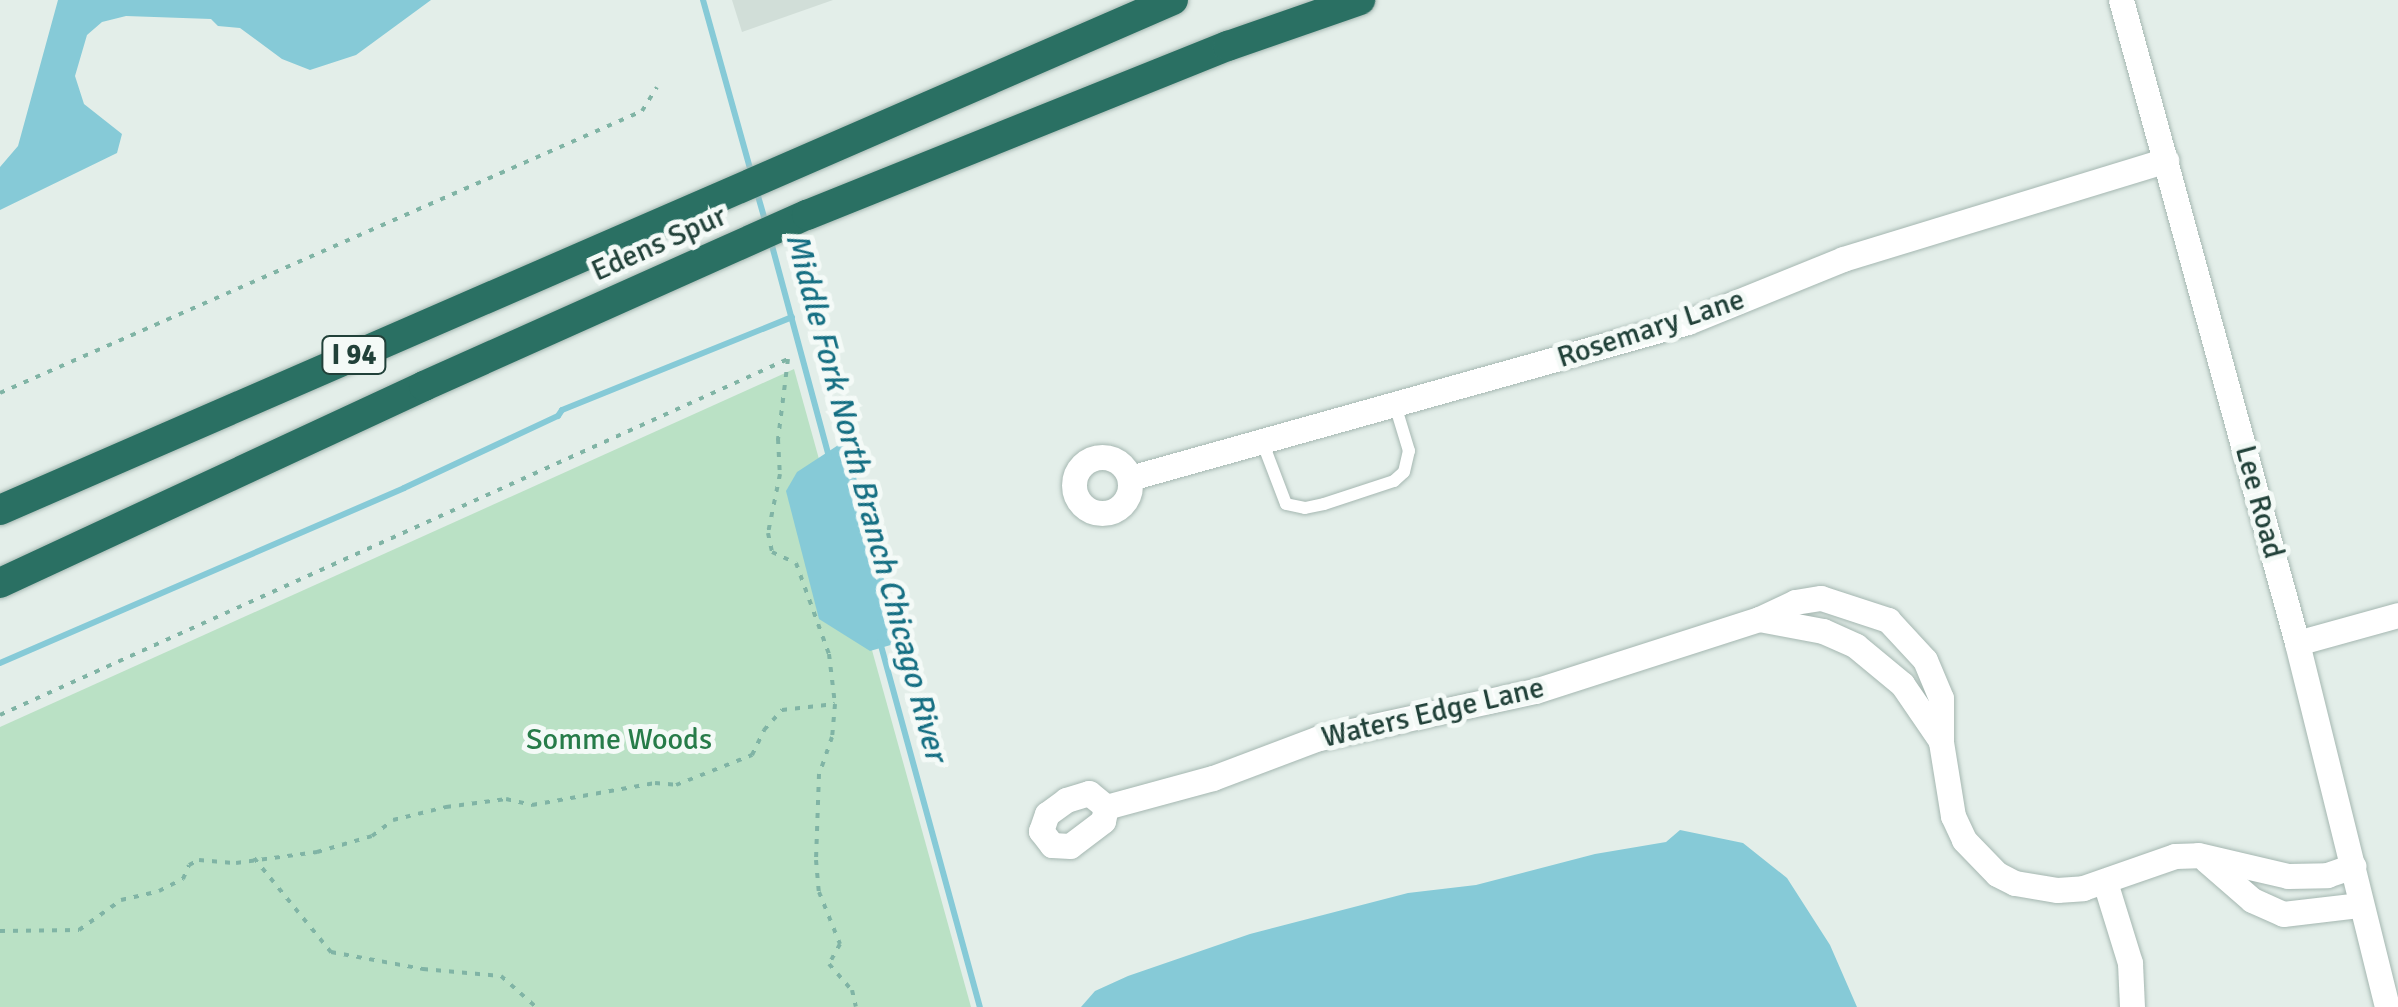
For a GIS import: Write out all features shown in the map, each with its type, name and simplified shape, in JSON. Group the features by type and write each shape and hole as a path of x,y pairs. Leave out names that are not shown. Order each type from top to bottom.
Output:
{"highway":[{"name":"Edens Spur","path":"0,510 1173,0"},
{"name":"Edens Spur","path":"0,583 424,386 808,215 1228,46 1360,0"}],"street":[{"name":"Lee Road","path":"2122,0 2297,642 2387,1007"},
{"name":"Rosemary Lane","path":"1130,478 1688,322 1843,259 2166,160"},
{"name":"Waters Edge Lane","path":"1106,807 1213,778 1319,738 1535,690 1759,619 1795,602 1821,598 1888,620 1919,652 1937,681 1941,742 1954,816 1964,840 1997,874 2015,883 2057,890 2105,882 2156,860 2198,855 2288,876 2327,874 2353,866"},
{"path":"2297,642 2398,616"},
{"name":"Waters Edge Lane","path":"1759,619 1823,631 1856,646 1902,684 1941,742"},
{"path":"2198,855 2268,910 2303,915 2360,905"},
{"path":"2105,882 2130,963 2132,1007"}],"lane":[{"path":"1262,441 1286,504 1305,508 1324,504 1394,480 1404,472 1409,451 1395,404"}],"path":[{"path":"0,393 642,111 657,87"},
{"path":"0,715 788,359 778,438 780,474 768,533 772,552 796,563 829,654 835,704 832,737 819,774 818,892 840,944 830,964 852,990 856,1007"},
{"path":"0,931 78,930 121,900 159,892 182,879 189,865 198,860 221,864 317,852 372,836 393,820 446,807 506,799 532,805 655,783 676,785 752,755 764,730 782,710 835,704"},
{"path":"254,858 331,952 423,969 501,976 536,1007"}],"shaded area":[{"path":"732,0 833,0 742,32"}],"green space":[{"name":"Somme Woods","path":"794,369 971,1007 0,1007 0,727"}],"water":[{"path":"58,0 431,0 356,55 310,70 282,59 240,28 218,26 211,19 126,16 102,22 87,35 75,76 84,104 122,134 117,153 0,210 0,167 18,146"},
{"path":"846,440 901,642 870,651 819,619 786,491 797,472"},
{"path":"1680,830 1743,843 1787,878 1830,945 1857,1007 1081,1007 1095,991 1128,976 1250,934 1408,893 1476,885 1595,854 1666,842"}],"waterway":[{"name":"Middle Fork North Branch Chicago River","path":"703,0 751,172"},
{"name":"Middle Fork North Branch Chicago River","path":"756,189 766,225"},
{"name":"Middle Fork North Branch Chicago River","path":"771,242 829,457"},
{"path":"0,663 404,488 558,416 562,410 792,317"},
{"name":"Middle Fork North Branch Chicago River","path":"880,642 980,1007"}]}
